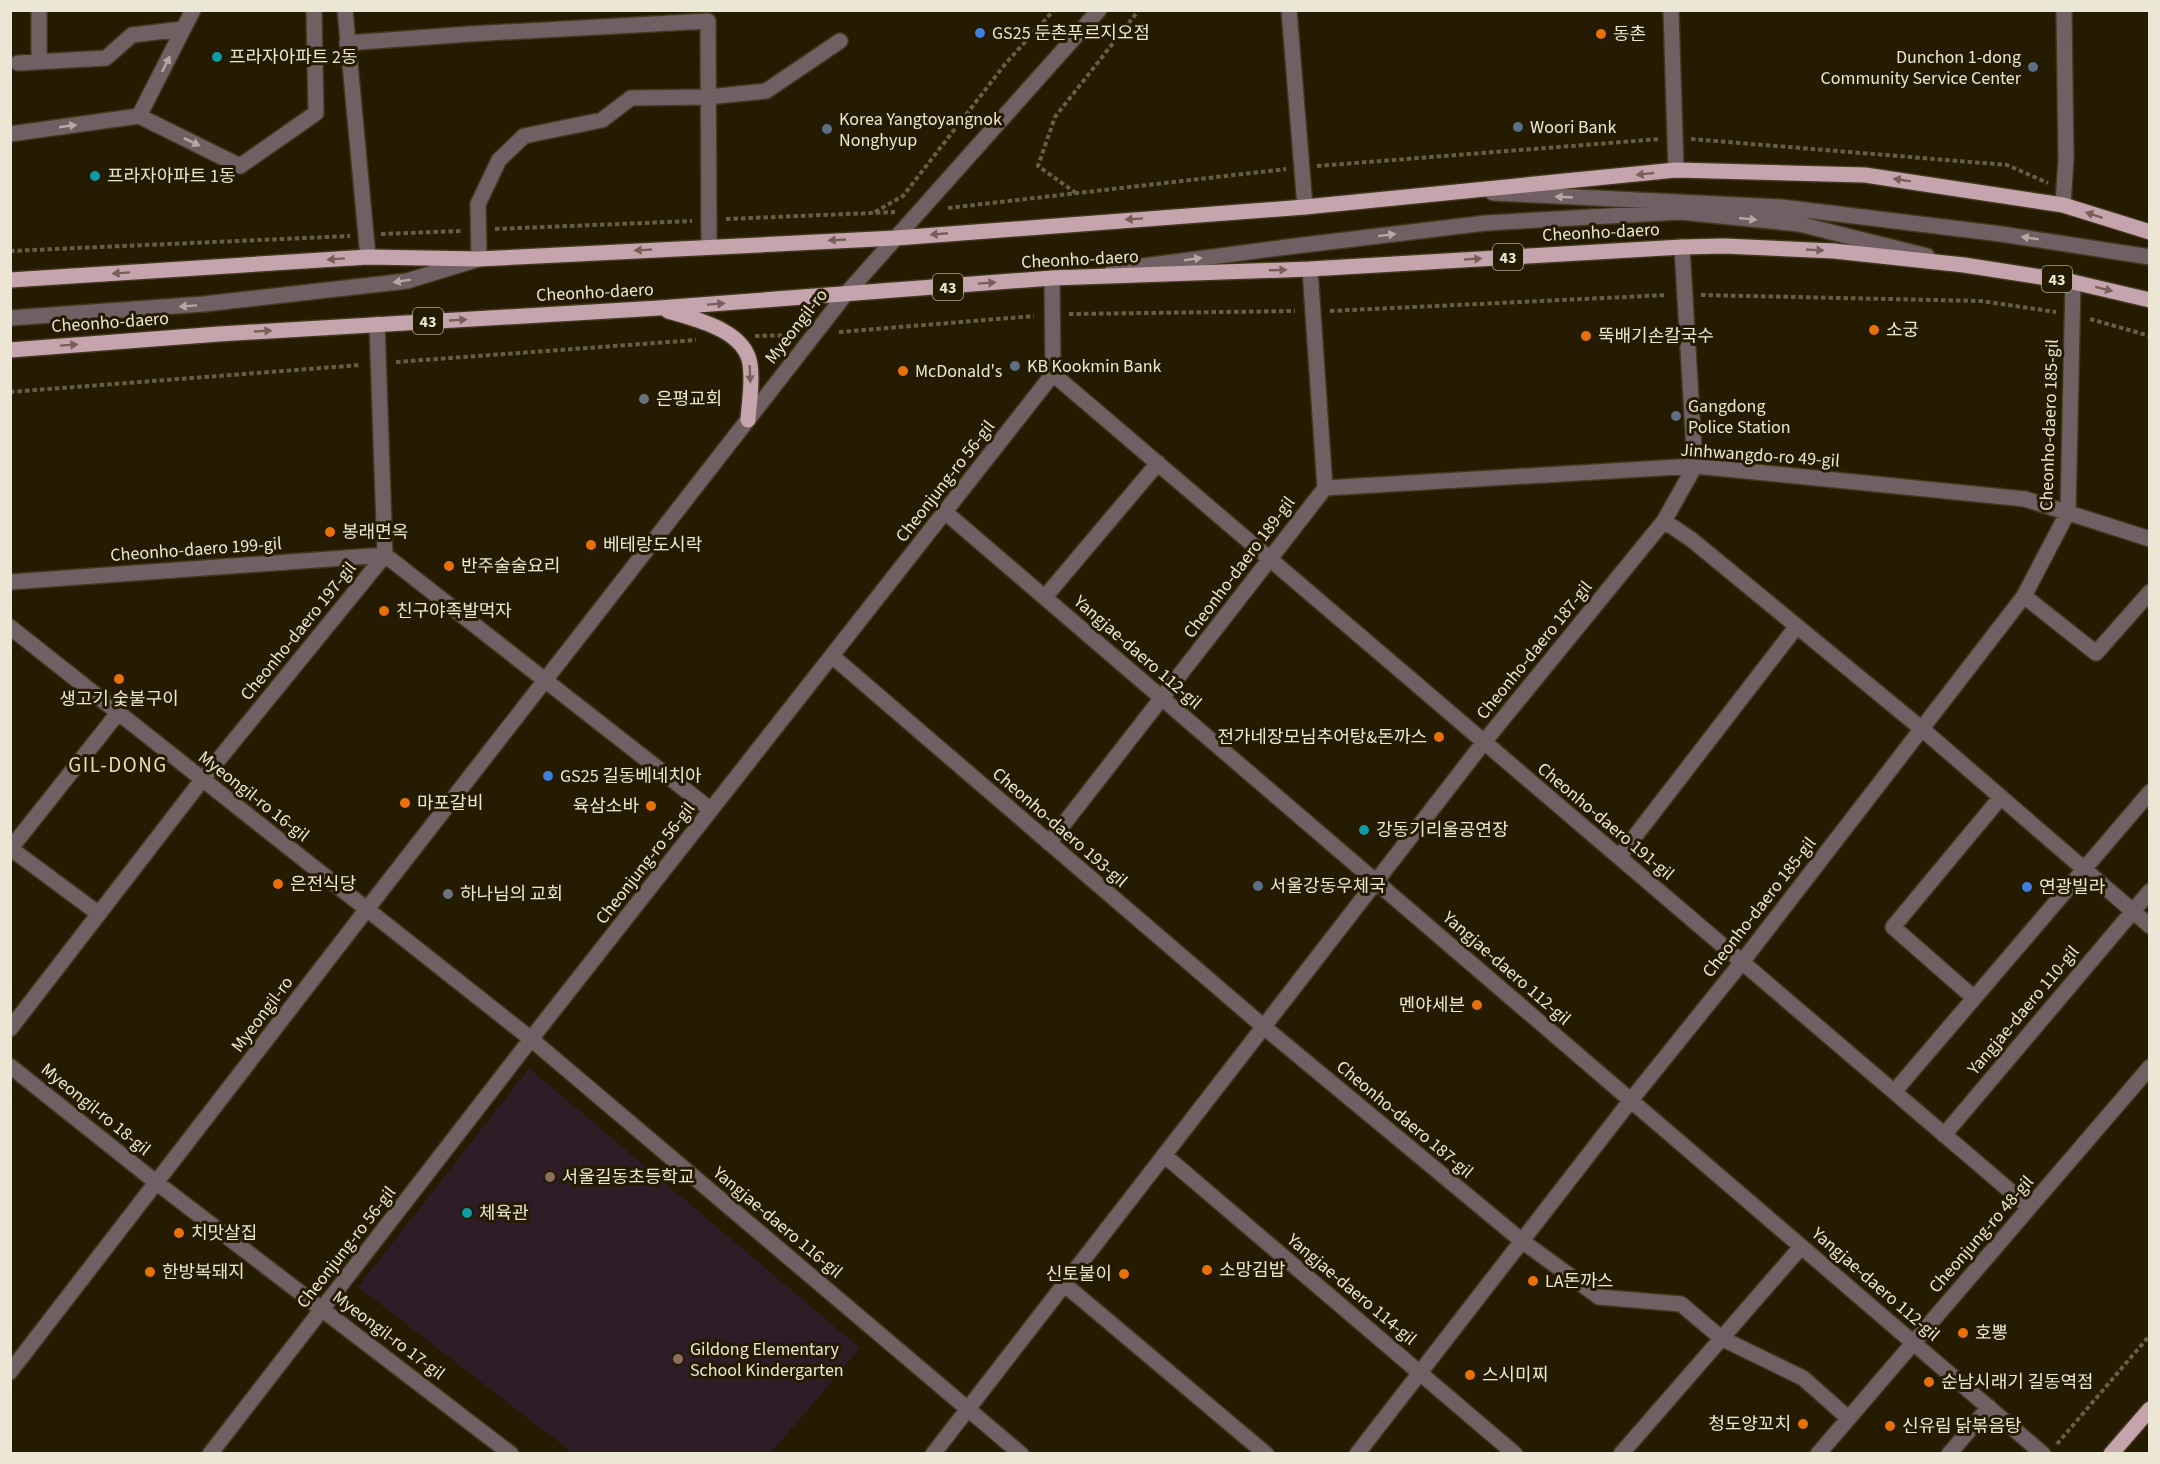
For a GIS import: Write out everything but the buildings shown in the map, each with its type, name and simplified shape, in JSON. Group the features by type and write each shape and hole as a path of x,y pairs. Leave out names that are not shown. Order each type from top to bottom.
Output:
{"main road":[{"name":"Cheonho-daero","path":"10,280 368,257 479,259 896,238 1305,207 1676,170 1865,175 2064,198 2150,232"},
{"name":"Cheonho-daero","path":"10,350 219,334 659,308 1052,278 1310,269 1725,246 1834,251 1964,265 2073,282 2150,300"},
{"path":"659,308 714,325 732,337 750,362 748,420"},
{"path":"2111,1454 2150,1409"}],"street":[{"path":"39,10 39,62"},
{"path":"139,116 193,10"},
{"path":"10,134 139,116 240,166 316,113 314,10"},
{"path":"345,10 368,257"},
{"name":"Myeongil-ro","path":"10,1372 845,295 1099,10"},
{"path":"1288,10 1305,207"},
{"path":"1671,10 1676,170"},
{"path":"2064,10 2066,159 2064,198"},
{"path":"347,43 708,21 709,247"},
{"path":"18,63 106,58 132,35 183,29"},
{"path":"10,318 204,304 407,281 479,259 478,204 499,160 524,136 602,120 632,98 708,97 766,91 840,41"},
{"path":"1464,191 1782,207 2001,234 2150,257"},
{"path":"1053,374 1052,278 1298,245 1486,223 1680,212 1799,224 1964,265"},
{"path":"1683,247 1695,466"},
{"path":"1310,269 1325,488"},
{"name":"Cheonho-daero 185-gil","path":"1357,1454 1631,1100 1742,962 2024,596 2068,512 2073,282"},
{"path":"377,324 385,555 711,810"},
{"name":"Cheonho-daero 191-gil","path":"1053,374 2029,1208"},
{"name":"Cheonjung-ro 56-gil","path":"210,1454 531,1039 1053,374"},
{"path":"1045,597 1158,463"},
{"name":"Jinhwangdo-ro 49-gil","path":"1325,488 1695,466 2025,499 2150,539"},
{"name":"Cheonho-daero 187-gil","path":"933,1454 1484,742 1664,521 1695,466"},
{"name":"Cheonho-daero 189-gil","path":"1049,843 1325,488"},
{"name":"Yangjae-daero 112-gil","path":"945,512 2043,1454"},
{"path":"1664,521 1692,540 1922,729 2150,926"},
{"name":"Cheonho-daero 199-gil","path":"10,582 385,555"},
{"name":"Cheonho-daero 197-gil","path":"10,1029 202,780 385,555"},
{"path":"2024,596 2096,653 2150,592"},
{"path":"1619,857 1797,626"},
{"name":"Myeongil-ro 16-gil","path":"10,627 367,909"},
{"name":"Cheonho-daero 193-gil","path":"832,656 1264,1027"},
{"path":"99,914 11,848 118,713"},
{"path":"1894,1092 2150,792"},
{"path":"1974,998 1893,927 2001,797"},
{"name":"Yangjae-daero 110-gil","path":"1944,1135 2150,891"},
{"name":"Yangjae-daero 116-gil","path":"367,909 531,1039 1021,1454"},
{"name":"Cheonho-daero 187-gil","path":"1264,1027 1522,1241"},
{"name":"Myeongil-ro 18-gil","path":"10,1066 157,1183"},
{"name":"Cheonjung-ro 48-gil","path":"1818,1454 2150,1067"},
{"name":"Yangjae-daero 114-gil","path":"1164,1155 1515,1454"},
{"name":"Myeongil-ro 17-gil","path":"157,1183 511,1454"},
{"path":"1522,1241 1599,1298 1681,1304 1721,1338 1803,1378 1848,1418"},
{"path":"1620,1454 1801,1246"},
{"path":"1064,1284 1266,1454"},
{"path":"1949,1454 1989,1407"}],"path":[{"path":"874,213 903,196 1006,63 1054,10"},
{"path":"1077,193 1038,166 1051,127 1055,117 1139,10"},
{"path":"10,251 919,211 1302,167 1674,138 2007,165 2064,198"},
{"path":"732,337 815,334 1052,315 1211,311 1313,312 1685,294 1982,301 2072,314 2150,336"},
{"path":"10,392 697,340"},
{"path":"2056,1444 2150,1335"}],"shaded area":[{"name":"서울길동초등학교","path":"529,1068 860,1348 771,1453 573,1453 358,1287"}],"place":[{"name":"GS25 둔촌푸르지오점","path":"980,33"},
{"name":"동촌","path":"1601,34"},
{"name":"프라자아파트 2동","path":"217,57"},
{"name":"Dunchon 1-dong Community Service Center","path":"2033,67"},
{"name":"Woori Bank","path":"1518,127"},
{"name":"Korea Yangtoyangnok Nonghyup","path":"827,129"},
{"name":"프라자아파트 1동","path":"95,176"},
{"name":"소궁","path":"1874,330"},
{"name":"뚝배기손칼국수","path":"1586,336"},
{"name":"KB Kookmin Bank","path":"1015,366"},
{"name":"McDonald's","path":"903,371"},
{"name":"은평교회","path":"644,399"},
{"name":"Gangdong Police Station","path":"1676,416"},
{"name":"봉래면옥","path":"330,532"},
{"name":"베테랑도시락","path":"591,545"},
{"name":"반주술술요리","path":"449,566"},
{"name":"친구야족발먹자","path":"384,611"},
{"name":"생고기 숯불구이","path":"119,679"},
{"name":"전가네장모님추어탕&돈까스","path":"1439,737"},
{"name":"GS25 길동베네치아","path":"548,776"},
{"name":"마포갈비","path":"405,803"},
{"name":"육삼소바","path":"651,806"},
{"name":"강동기리울공연장","path":"1364,830"},
{"name":"은전식당","path":"278,884"},
{"name":"서울강동우체국","path":"1258,886"},
{"name":"연광빌라","path":"2027,887"},
{"name":"하나님의 교회","path":"448,894"},
{"name":"멘야세븐","path":"1477,1005"},
{"name":"서울길동초등학교","path":"550,1177"},
{"name":"체육관","path":"467,1213"},
{"name":"치맛살집","path":"179,1233"},
{"name":"소망김밥","path":"1207,1270"},
{"name":"한방복돼지","path":"150,1272"},
{"name":"신토불이","path":"1124,1274"},
{"name":"LA돈까스","path":"1533,1281"},
{"name":"호뽕","path":"1963,1333"},
{"name":"Gildong Elementary School Kindergarten","path":"678,1359"},
{"name":"스시미찌","path":"1470,1375"},
{"name":"순남시래기 길동역점","path":"1929,1382"},
{"name":"청도양꼬치","path":"1803,1424"},
{"name":"신유림 닭볶음탕","path":"1890,1426"}],"district":[{"name":"GIL-DONG","path":"118,765"}]}
